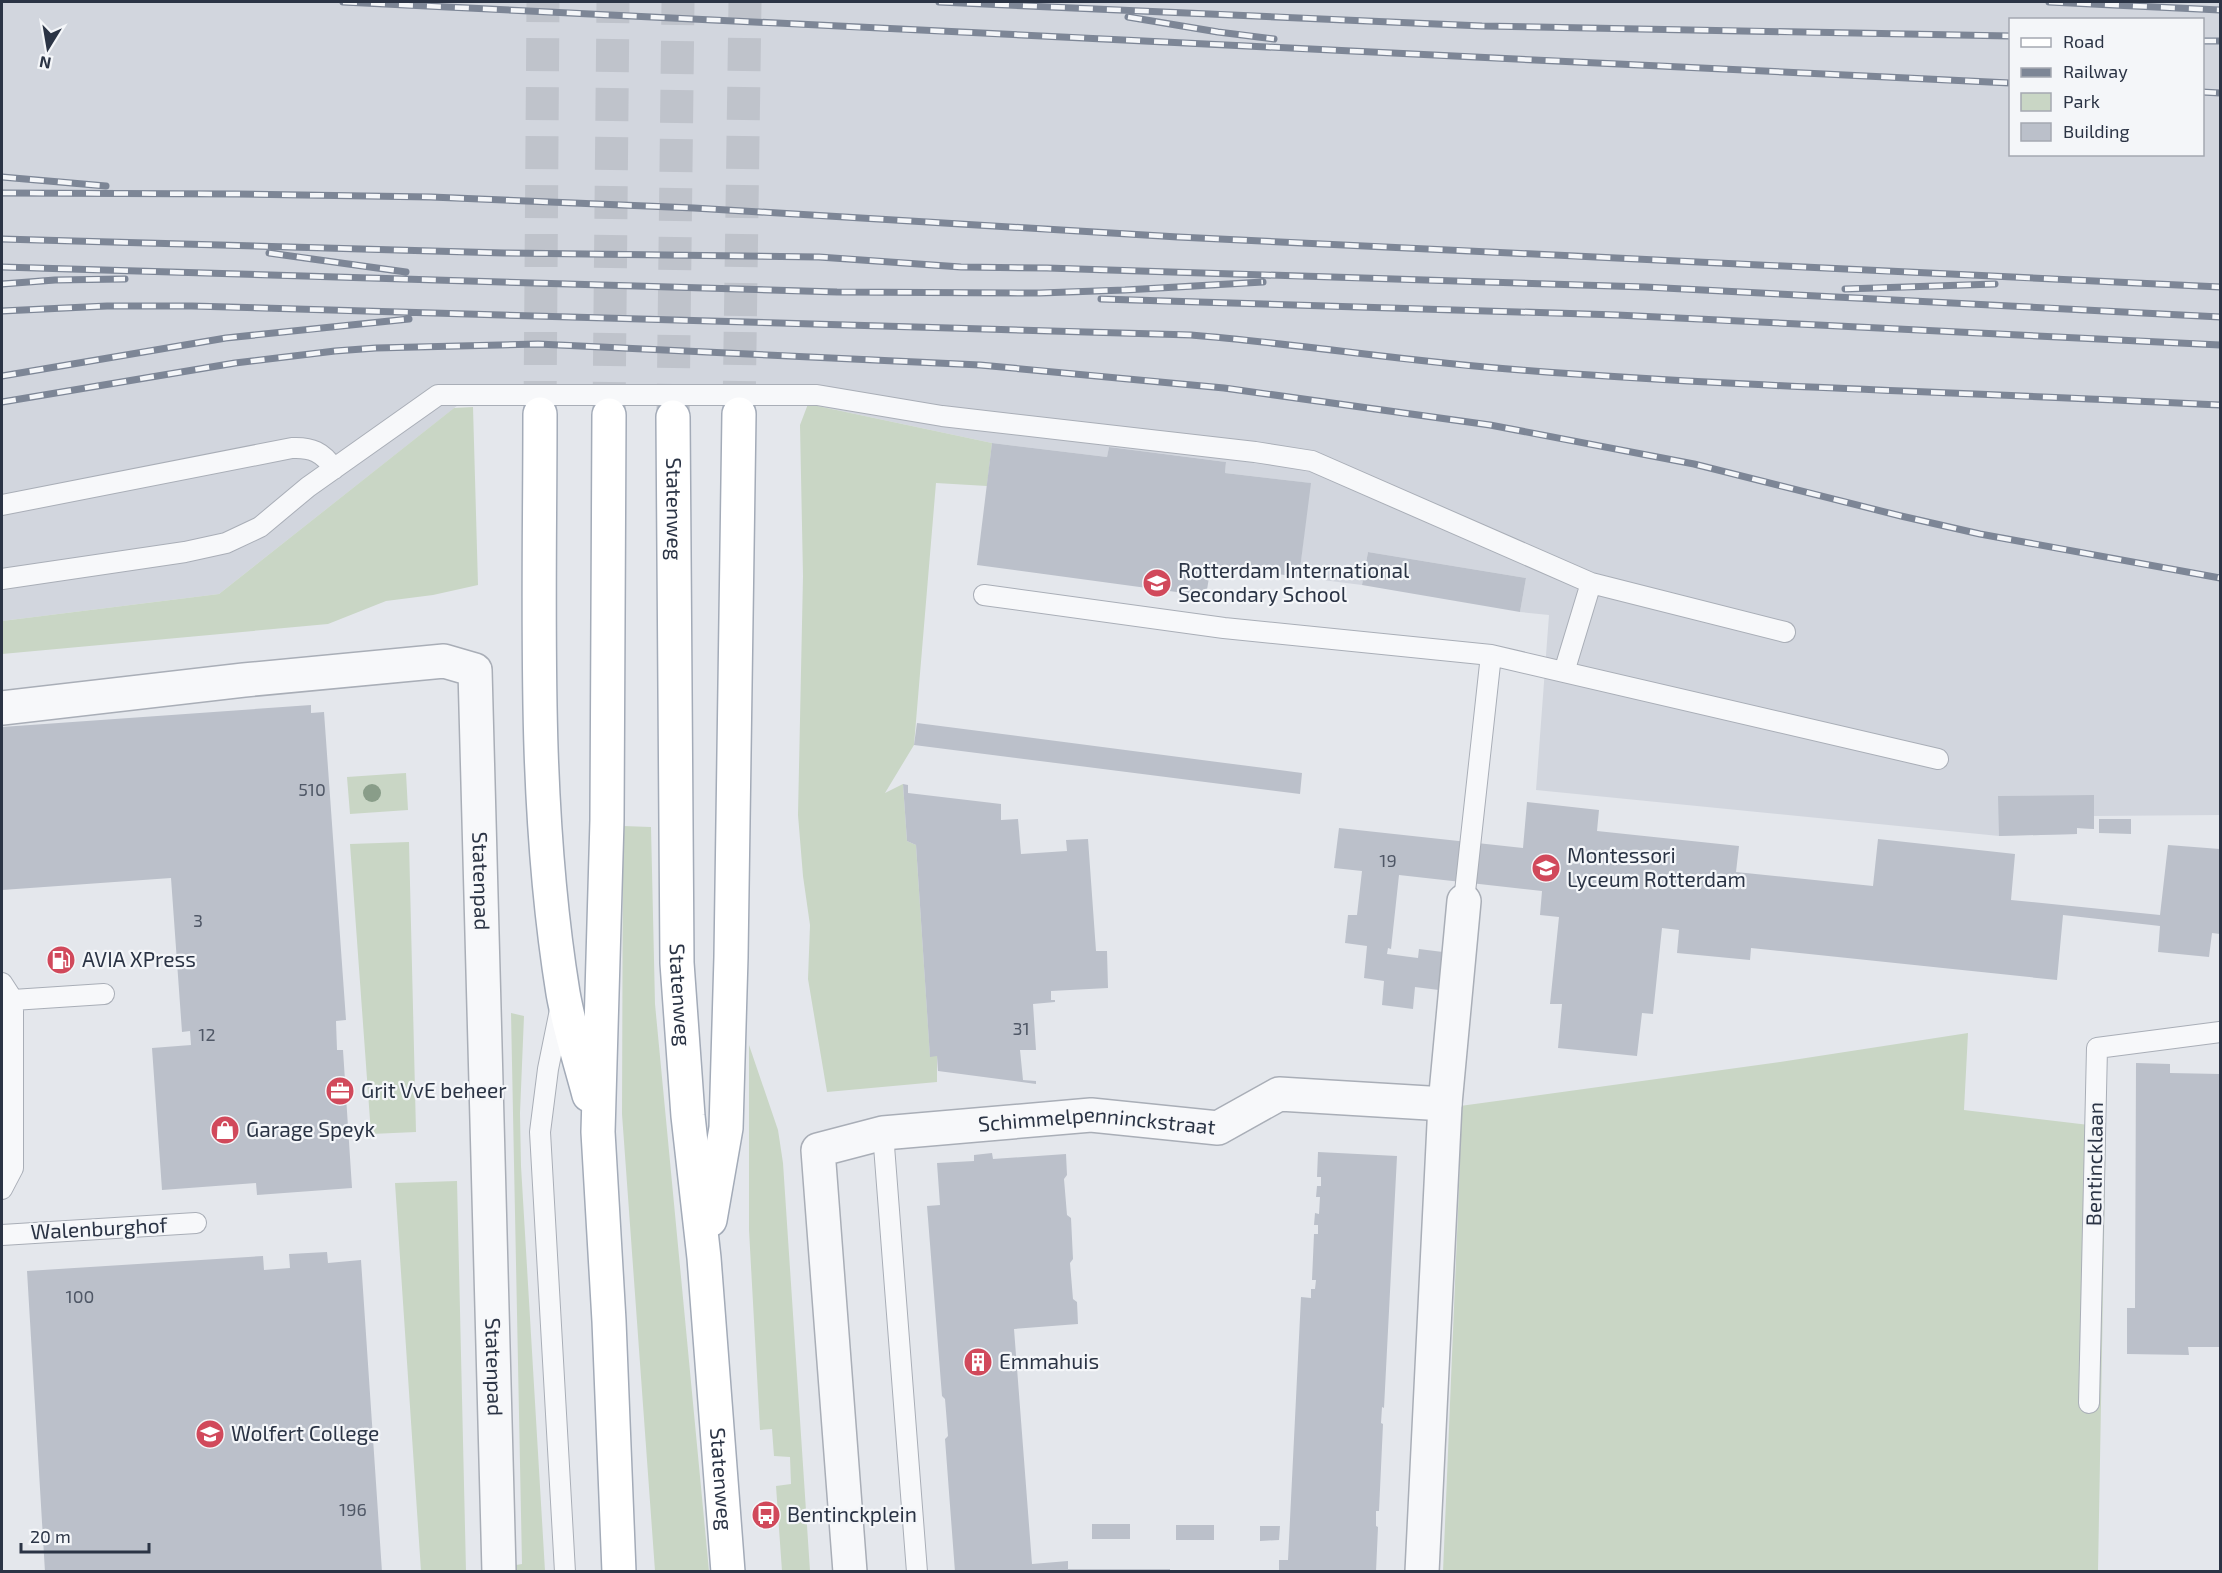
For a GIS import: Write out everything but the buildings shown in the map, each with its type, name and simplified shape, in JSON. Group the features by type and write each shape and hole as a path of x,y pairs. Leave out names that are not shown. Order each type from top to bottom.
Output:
{"main road":[{"path":"540,414 541,778 548,879 563,995 598,1132"},
{"path":"704,1258 726,1128 731,957 739,414"},
{"path":"609,415 607,820 598,1132 610,1333 619,1572"},
{"name":"Statenweg","path":"673,417 677,963 688,1116 704,1258 729,1572"}],"street":[{"name":"Statenpad","path":"2,708 244,680 444,661 475,670 499,1572"},
{"path":"1422,1572 1445,1104 1464,901"},
{"name":"Schimmelpenninckstraat","path":"850,1572 818,1150 883,1133 1091,1115 1218,1128 1280,1094 1445,1104"}],"lane":[{"path":"2,579 185,552 226,543 260,527 308,487 438,395 817,395 942,416 1312,460 1591,584 1785,632"},
{"path":"2,506 292,448 307,447 319,452 334,468"},
{"path":"1564,672 1591,584"},
{"path":"984,595 1224,628 1491,655 1938,759"},
{"path":"1464,901 1491,655"},
{"path":"2,1189 14,1168 7,991 104,994"},
{"path":"563,995 548,1069 540,1132 565,1572"},
{"name":"Bentincklaan","path":"2089,1403 2097,1048 2220,1032"},
{"path":"883,1133 917,1572"},
{"name":"Walenburghof","path":"2,1235 196,1223"}],"shaded area":[{"path":"2,2 2220,2 2220,815 2094,816 2094,829 2077,828 2077,834 1999,836 1536,790 1549,615 1520,612 1526,578 1368,552 1362,585 1299,577 1310,483 1225,473 1226,462 1109,447 1107,457 992,443 808,404 459,402 219,594 2,621"}],"green space":[{"path":"808,404 992,443 987,486 936,483 914,745 885,793 903,784 907,841 916,845 930,1056 937,1056 937,1082 827,1092 808,979 810,925 798,815 803,576 800,425"},
{"path":"473,407 478,585 433,595 386,601 328,624 2,654 2,621 219,594 454,408"},
{"path":"406,773 408,810 350,814 347,777"},
{"path":"623,826 651,827 655,1004 709,1571 655,1571 622,1114"},
{"path":"409,842 416,1132 371,1134 350,844"},
{"path":"511,1013 524,1016 520,1113 521,1166 545,1571 510,1571 510,1566 522,1564"},
{"path":"1968,1033 1964,1110 2106,1127 2098,1571 1443,1572 1460,1163 1460,1106 1780,1062"},
{"path":"749,1045 778,1130 783,1163 810,1571 782,1571 776,1486 791,1484 790,1457 774,1456 772,1429 760,1430 749,1230"},
{"path":"457,1181 466,1571 421,1571 395,1183"}],"tunnel":[{"path":"540,414 543,2"},
{"path":"609,415 613,2"},
{"path":"673,417 678,2"},
{"path":"739,414 745,2"}],"railway":[{"path":"343,2 2009,83"},
{"path":"939,2 1482,26 2009,36"},
{"path":"2049,2 2220,10"},
{"path":"1128,17 1274,39"},
{"path":"2204,41 2220,41"},
{"path":"2204,92 2220,93"},
{"path":"2,177 106,186"},
{"path":"2,193 431,197 694,208 1178,237 2220,287"},
{"path":"2,239 504,253 819,257 961,267 1645,287 2220,317"},
{"path":"269,253 406,272"},
{"path":"2,267 837,292 1040,293 1263,282"},
{"path":"2,284 55,280 125,279"},
{"path":"1845,289 1995,284"},
{"path":"1101,299 1617,315 2220,345"},
{"path":"2,311 107,306 192,306 1191,335 1479,367 1608,376 2220,405"},
{"path":"2,376 226,338 409,319"},
{"path":"2,402 235,363 376,348 538,344 980,365 1224,388 1490,425 1694,464 1980,534 2220,578"}],"place":[{"name":"Rotterdam International Secondary School","path":"1157,583"},
{"name":"Montessori Lyceum Rotterdam","path":"1546,868"},
{"name":"AVIA XPress","path":"61,960"},
{"name":"Grit VvE beheer","path":"340,1091"},
{"name":"Garage Speyk","path":"225,1130"},
{"name":"Emmahuis","path":"978,1362"},
{"name":"Wolfert College","path":"210,1434"},
{"name":"Bentinckplein","path":"766,1515"}]}
